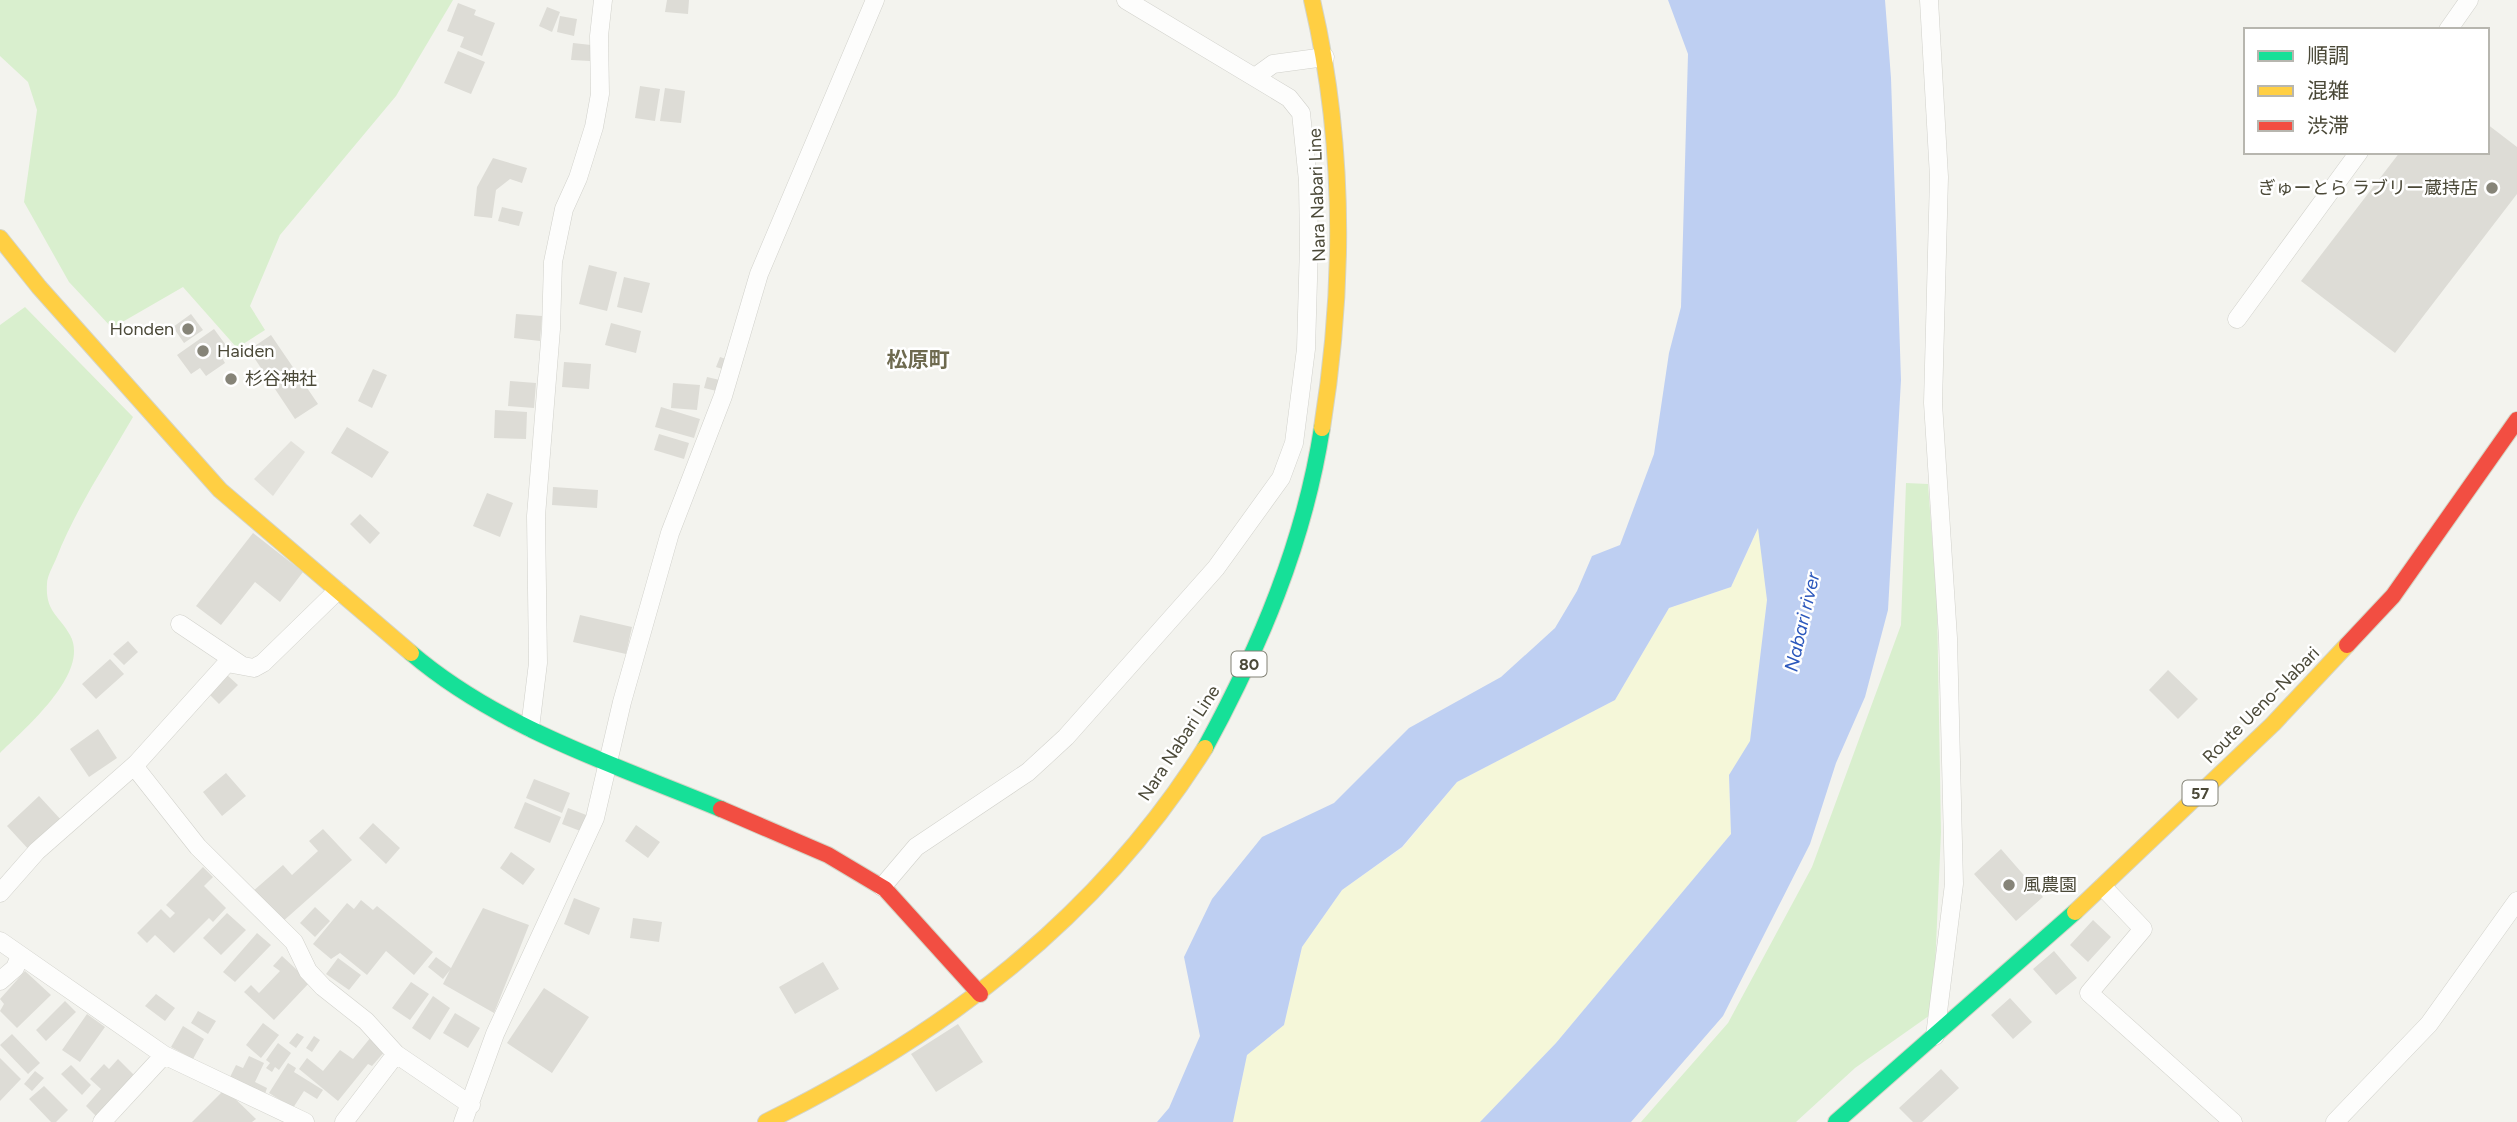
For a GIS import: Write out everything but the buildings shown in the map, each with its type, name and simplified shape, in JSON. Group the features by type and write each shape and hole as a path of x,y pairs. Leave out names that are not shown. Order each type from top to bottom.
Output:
{"main road":[{"name":"Nara Nabari Line","path":"766,1122 804,1106 880,1063 980,994 1088,894 1121,859 1182,780 1241,682 1273,608 1314,478 1333,368 1339,251 1335,133 1325,57 1312,0"},
{"path":"0,238 39,287 220,490 437,675 471,697 530,728 798,840 849,865 882,887 980,994"},
{"name":"Route Ueno-Nabari","path":"1836,1122 2103,887 2273,724 2393,596 2517,420"}],"street":[{"path":"530,728 538,663 537,516 553,262 564,209 578,178 594,127 600,94 599,36 603,0"},
{"path":"463,1122 495,1034 595,818 649,598 670,533 723,396 759,274 875,0"},
{"path":"882,887 916,847 1028,772 1066,737 1216,568 1281,478 1291,459 1306,349 1308,181 1301,113 1289,98 1126,0"},
{"path":"1929,0 1938,177 1933,403 1948,638 1954,884 1935,1036"},
{"path":"2449,28 2469,0"},
{"path":"1255,77 1273,64 1325,57"},
{"path":"2237,319 2358,154"},
{"path":"0,893 37,851 134,766 227,663 254,667 263,663 337,591"},
{"path":"180,624 242,666"},
{"path":"134,766 198,847 294,942 308,971 366,1021 396,1054 471,1105"},
{"path":"2103,887 2143,929 2089,993 2233,1122"},
{"path":"2335,1122 2429,1024 2517,901"},
{"path":"0,941 164,1055 305,1122"},
{"path":"0,981 15,968 20,956"},
{"path":"344,1122 396,1054"},
{"path":"102,1122 164,1055"}],"shaded area":[{"path":"0,0 453,0 396,96 280,235 250,306 265,330 237,348 183,287 112,328 69,282 24,202 37,110 28,82 0,56"},
{"path":"25,307 133,417 82,504 48,578 48,601 70,635 74,650 71,666 52,699 0,753 0,325"},
{"path":"291,441 305,452 273,496 254,479"},
{"path":"1906,483 1928,484 1937,603 1941,832 1933,1013 1855,1068 1796,1122 1641,1122 1728,1023 1812,867 1901,625"}],"sand":[{"path":"1759,527 1767,600 1750,742 1729,775 1731,834 1556,1043 1480,1122 1233,1122 1247,1055 1284,1025 1302,947 1342,890 1403,847 1457,782 1615,700 1669,608 1731,587"}],"water":[{"name":"Nabari river","path":"1668,0 1885,0 1891,78 1901,380 1888,610 1865,697 1836,763 1810,844 1723,1016 1631,1122 1480,1122 1556,1043 1731,834 1729,775 1750,741 1767,600 1758,528 1731,587 1669,608 1615,700 1457,782 1402,847 1342,890 1302,947 1284,1025 1247,1055 1233,1122 1157,1122 1169,1108 1200,1036 1184,957 1212,899 1262,837 1334,803 1409,728 1501,677 1555,628 1577,591 1592,556 1620,545 1654,454 1669,353 1681,307 1688,54"}],"traffic: fast":[{"path":"1205,748 1244,672 1292,553 1314,471 1322,428"},
{"path":"411,653 445,679 520,724 559,743 721,809"},
{"path":"1836,1122 2075,912"}],"traffic: slow":[{"path":"1312,0 1331,106 1338,213 1335,321 1322,428"},
{"path":"0,238 39,287 220,490 411,653"},
{"path":"2075,912 2273,724 2347,645"},
{"path":"766,1122 894,1051 1012,966 1066,918 1116,866 1163,809 1205,748"}],"traffic: jam":[{"path":"2347,645 2393,596 2517,420"},
{"path":"721,809 828,855 885,889 980,994"}],"place":[{"name":"ぎゅーとら ラブリー蔵持店","path":"2492,188"},
{"name":"Honden","path":"188,329"},
{"name":"Haiden","path":"203,351"},
{"name":"杉谷神社","path":"231,379"},
{"name":"風農園","path":"2009,885"}],"district":[{"name":"松原町","path":"918,359"}]}
